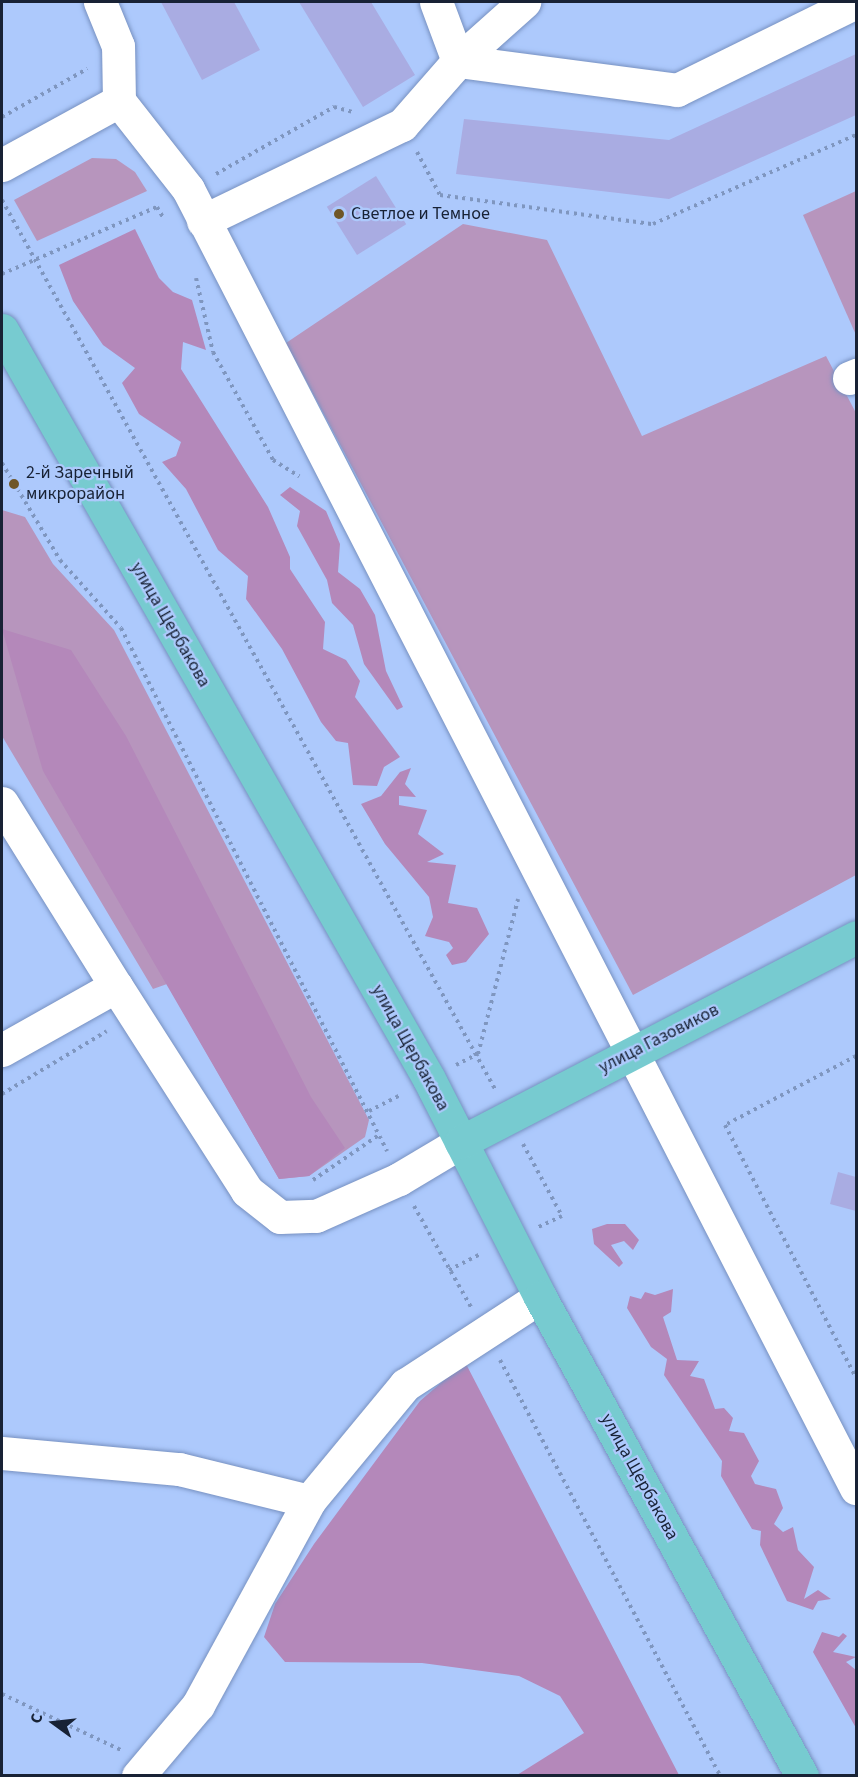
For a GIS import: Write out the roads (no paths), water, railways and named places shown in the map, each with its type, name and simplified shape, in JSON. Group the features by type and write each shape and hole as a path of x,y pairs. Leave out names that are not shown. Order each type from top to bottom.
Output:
{"main road":[{"name":"улица Щербакова","path":"2,330 429,1079 540,1297 802,1776"},
{"name":"улица Газовиков","path":"462,1142 856,938"}],"street":[{"path":"100,2 118,46 119,101 188,189 633,1052 848,1450 856,1488"},
{"path":"436,2 458,61"},
{"path":"203,221 402,125 458,61 524,2"},
{"path":"458,61 677,90 856,2"},
{"path":"2,165 119,101"},
{"path":"2,803 247,1191 280,1217 316,1216 399,1179 462,1142"},
{"path":"2,1050 116,986"},
{"path":"144,1769 198,1705 309,1501 405,1385 484,1329 540,1297"},
{"path":"2,1453 179,1469 309,1501"}],"place":[{"name":"Светлое и Темное","path":"339,214"},
{"name":"2-й Заречный микрорайон","path":"14,484"}]}
